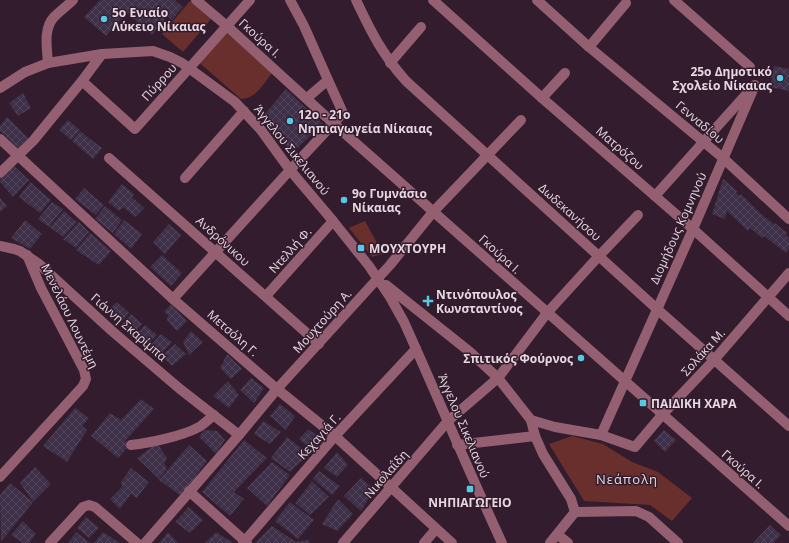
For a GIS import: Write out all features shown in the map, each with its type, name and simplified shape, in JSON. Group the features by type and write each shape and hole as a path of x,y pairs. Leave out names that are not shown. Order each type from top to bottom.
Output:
{"street":[{"path":"48,63 47,35 50,24 54,17 73,0"},
{"name":"Γκούρα Ι.","path":"196,0 227,26 433,212 789,526"},
{"name":"Πύρρου","path":"82,81 134,129 250,0"},
{"path":"173,299 343,113 304,26 290,0"},
{"name":"Δωδεκανήσου","path":"356,0 371,32 390,63 406,81 657,309 789,426"},
{"name":"Ματρόζου","path":"433,0 542,98 693,229 789,316"},
{"name":"Γενναδίου","path":"537,0 589,47 723,158 789,219"},
{"path":"674,0 750,67"},
{"path":"589,47 626,3"},
{"path":"390,63 421,27"},
{"name":"Άγγελου Σικελιανού","path":"1,84 48,63 102,54 153,51 170,57 189,68 235,102 261,130 290,170 378,278 400,312 457,445 502,543"},
{"path":"0,173 33,141 102,54"},
{"path":"542,98 565,73"},
{"path":"307,98 328,80"},
{"name":"Διομήδους Κομνηνού","path":"601,435 693,229 755,84 704,142"},
{"path":"185,178 244,111"},
{"name":"Μουχτούρη Α.","path":"145,543 239,435 276,389 319,344 378,278 433,212 521,120"},
{"name":"Μετσόλη Γ.","path":"0,139 173,299 276,389 335,436 452,543"},
{"path":"655,196 704,142"},
{"name":"Ανδρόνικου","path":"109,158 319,344"},
{"name":"Νικολαΐδη","path":"343,543 448,421 498,378 547,313 638,215"},
{"name":"Ντελλή Φ.","path":"266,296 333,221"},
{"name":"Γιάννη Σκαρίμπα","path":"0,246 14,248 39,264 112,331 239,435"},
{"name":"Μενελάου Λουντέμη","path":"0,477 83,386 86,379 84,370 41,288 27,255"},
{"name":"Σολάκα Μ.","path":"601,435 635,447 662,415 714,360 789,273"},
{"path":"378,278 470,352 498,378 531,420 535,436 543,454 571,499 575,512"},
{"name":"Κεχαγιά Γ.","path":"245,542 335,436 416,350"},
{"path":"131,445 142,444 191,431 199,427 214,415"},
{"path":"531,420 555,427 601,435"},
{"path":"457,445 535,436"},
{"path":"189,491 245,542"},
{"path":"50,543 83,507 89,505 95,507 137,543"},
{"path":"575,512 636,511 649,517 678,543"},
{"path":"550,543 575,512"},
{"path":"424,543 436,529"},
{"path":"558,534 568,543"}],"shaded area":[{"path":"190,1 211,19 183,52 162,34"},
{"path":"225,31 272,73 259,90 246,98 241,99 196,60"},
{"path":"365,221 383,254 372,257 349,228"},
{"path":"572,436 603,444 632,462 658,472 692,498 672,521 650,505 584,501 549,444"}],"building":[{"name":"5ο Ενιαίο Λύκειο Νίκαιας","path":"100,0 175,0 183,7 172,20 167,16 152,35 127,13 106,36 84,17"},
{"name":"25o Δημοτικό Σχολείο Νίκαιας","path":"774,66 789,69 789,91 770,87"},
{"path":"286,89 323,124 292,153 263,116"},
{"path":"23,93 31,108 18,116 9,103"},
{"path":"7,117 29,139 19,149 0,131 0,126"},
{"path":"68,120 80,130 71,140 59,130"},
{"path":"80,131 102,148 93,159 72,141"},
{"path":"14,166 29,180 13,197 0,182 0,179"},
{"path":"723,179 737,191 736,193 740,196 741,194 762,215 787,233 786,235 789,238 789,249 786,253 764,236 762,238 750,228 748,231 727,211 725,219 712,214"},
{"path":"30,182 51,200 40,213 19,197"},
{"path":"122,184 134,194 132,197 144,208 135,217 123,207 119,211 108,202"},
{"path":"84,188 104,205 96,215 75,199"},
{"path":"0,198 7,206 0,212"},
{"path":"52,202 63,209 49,227 38,219"},
{"path":"105,206 122,220 113,233 95,219"},
{"path":"64,211 77,222 63,237 50,227"},
{"path":"25,220 42,234 30,249 11,238"},
{"path":"124,220 142,234 131,249 114,234"},
{"path":"79,222 89,232 76,248 63,239"},
{"path":"169,224 181,235 165,254 153,242"},
{"path":"90,233 111,251 99,265 76,250"},
{"path":"162,255 182,273 171,286 150,267"},
{"path":"117,302 129,313 121,323 107,311"},
{"path":"171,304 187,321 177,331 167,320 168,315 164,312"},
{"path":"131,314 142,324 135,333 122,324"},
{"path":"145,325 157,335 148,345 136,335"},
{"path":"191,331 203,342 189,355 183,342"},
{"path":"161,334 172,342 159,356 149,347"},
{"path":"175,344 186,354 172,366 161,356"},
{"path":"227,354 242,369 231,379 220,368"},
{"path":"251,378 264,388 254,403 240,390"},
{"path":"228,381 239,395 229,408 213,396"},
{"path":"141,399 154,409 125,441 129,446 118,458 91,436 110,413 121,420"},
{"path":"280,404 295,416 286,430 270,416"},
{"path":"75,408 89,418 82,426 87,430 67,462 43,446"},
{"path":"263,421 281,432 270,444 254,434"},
{"path":"308,429 324,440 313,452 299,439"},
{"path":"204,430 217,431 225,440 216,454 199,437"},
{"path":"664,430 676,440 665,452 654,441"},
{"path":"287,437 309,454 290,472 271,458"},
{"path":"244,440 267,458 234,492 244,499 230,516 202,492"},
{"path":"157,443 167,458 164,463 167,469 159,479 137,458"},
{"path":"189,445 207,461 181,496 159,480"},
{"path":"337,452 348,465 337,477 324,468"},
{"path":"272,462 290,475 267,506 247,488"},
{"path":"35,467 51,484 33,502 20,483"},
{"path":"131,468 149,482 137,498 131,494 120,509 110,499 122,487 121,482"},
{"path":"319,471 340,486 332,495 313,479"},
{"path":"361,478 374,489 361,511 344,496"},
{"path":"312,481 329,497 310,515 295,503"},
{"path":"10,483 33,502 1,542 0,495"},
{"path":"338,499 353,514 337,531 322,524"},
{"path":"290,502 314,520 298,539 275,521"},
{"path":"189,507 203,520 190,533 175,522"},
{"path":"86,517 99,528 89,538 77,528"},
{"path":"23,521 36,534 29,543 23,543 11,535"},
{"path":"770,525 781,535 773,543 753,543"},
{"path":"272,526 296,542 308,540 310,543 255,543"},
{"path":"76,532 90,543 68,543"},
{"path":"103,532 120,543 94,543"},
{"path":"168,532 178,543 159,543"},
{"path":"216,532 233,543 205,543"}],"place":[{"name":"5ο Ενιαίο Λύκειο Νίκαιας","path":"104,19"},
{"name":"25o Δημοτικό Σχολείο Νίκαιας","path":"780,78"},
{"name":"12ο - 21ο Νηπιαγωγεία Νίκαιας","path":"290,121"},
{"name":"9ο Γυμνάσιο Νίκαιας","path":"344,200"},
{"name":"ΜΟΥΧΤΟΥΡΗ","path":"361,248"},
{"name":"Ντινόπουλος Κωνσταντίνος","path":"428,301"},
{"name":"Σπιτικός Φούρνος","path":"581,358"},
{"name":"ΠΑΙΔΙΚΗ ΧΑΡΑ","path":"643,403"},
{"name":"ΝΗΠΙΑΓΩΓΕΙΟ","path":"470,489"}],"district":[{"name":"Νεάπολη","path":"627,479"}]}
